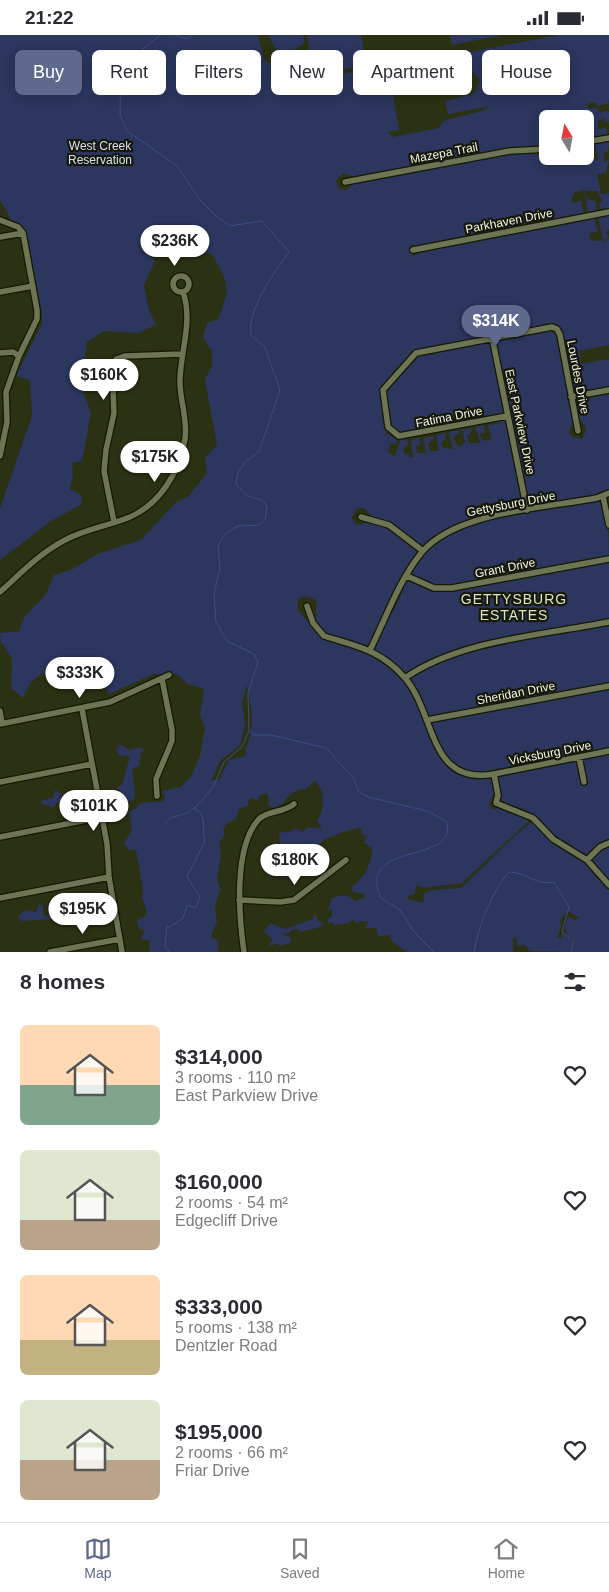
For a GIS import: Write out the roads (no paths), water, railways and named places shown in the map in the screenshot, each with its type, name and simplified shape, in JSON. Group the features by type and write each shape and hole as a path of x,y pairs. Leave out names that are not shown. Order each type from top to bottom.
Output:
{"street":[{"path":"594,140 609,138"},
{"name":"Mazepa Trail","path":"345,182 510,151 539,149"},
{"name":"Parkhaven Drive","path":"413,251 609,212"},
{"path":"0,220 18,227 23,233 37,319 19,356 6,393 3,412 5,438 0,455"},
{"path":"0,237 23,233"},
{"path":"0,292 33,286"},
{"path":"0,593 32,563 56,545 84,531 140,512 160,494 174,475 185,440 186,420 180,381 188,310 183,292"},
{"name":"Lourdes Drive","path":"395,434 387,423 382,392 414,355 492,337 547,327 556,328 560,335 578,431"},
{"name":"East Parkview Drive","path":"492,337 527,510"},
{"path":"0,353 13,352 19,356"},
{"path":"114,522 104,471 106,450 114,413 112,365 116,359 125,356 182,354"},
{"path":"571,397 609,390"},
{"name":"Fatima Drive","path":"395,434 406,436 507,416"},
{"path":"607,496 609,525"},
{"name":"Gettysburg Drive","path":"370,650 407,576 423,551 434,541 458,526 474,521 607,496"},
{"path":"361,517 389,525 423,551"},
{"name":"Grant Drive","path":"407,576 426,586 442,589 609,559"},
{"name":"Vicksburg Drive","path":"307,606 313,623 324,636 370,650 389,662 405,678 437,744 448,763 456,770 474,776 609,751"},
{"path":"405,678 424,665 458,651 609,622"},
{"path":"0,711 1,724 82,709 110,702 169,675"},
{"path":"157,796 156,779 172,741 172,730 162,679"},
{"name":"Sheridan Drive","path":"427,721 609,686"},
{"path":"82,709 107,845 109,877 122,952"},
{"path":"579,757 584,782"},
{"path":"0,782 92,764"},
{"path":"494,773 498,795 496,803 527,814 554,839 587,860 609,885"},
{"path":"244,952 239,900 242,866 254,827 263,815 288,809 294,804"},
{"path":"0,837 102,817"},
{"path":"587,860 600,847 609,843"},
{"path":"239,900 280,902 294,900 346,860"},
{"path":"0,898 109,877"},
{"path":"50,952 120,939"}],"waterway":[{"path":"160,35 137,54 121,61 120,115 127,131 177,166 200,200 216,216 230,226 262,221 289,252 257,303 251,325 251,335 265,347 280,390 259,452 246,461 238,472 236,484 247,496 262,500 267,507 265,520 259,525 238,526 224,535 218,546 220,568 214,594 216,622 227,641 254,654 258,662 248,693 249,730 253,735 271,735 326,748 354,779 359,792 368,797 427,811 446,821 447,835 439,844 395,859 383,867 377,879 380,897 400,910 414,932 434,952"},
{"path":"175,35 187,39 192,35"},
{"path":"164,825 170,818 188,813 203,800 214,785 224,762 242,747 249,731"},
{"path":"169,952 165,946 167,926 170,927 183,918 187,905 196,908 200,897 187,877 205,841 203,819 195,807"},
{"path":"474,952 487,909 503,879 509,872 521,874 536,881 554,882 569,907 562,932 574,941 571,952"}],"district":[{"name":"GETTYSBURG ESTATES","path":"514,607"}],"park label":[{"name":"West Creek Reservation","path":"100,153"}]}
